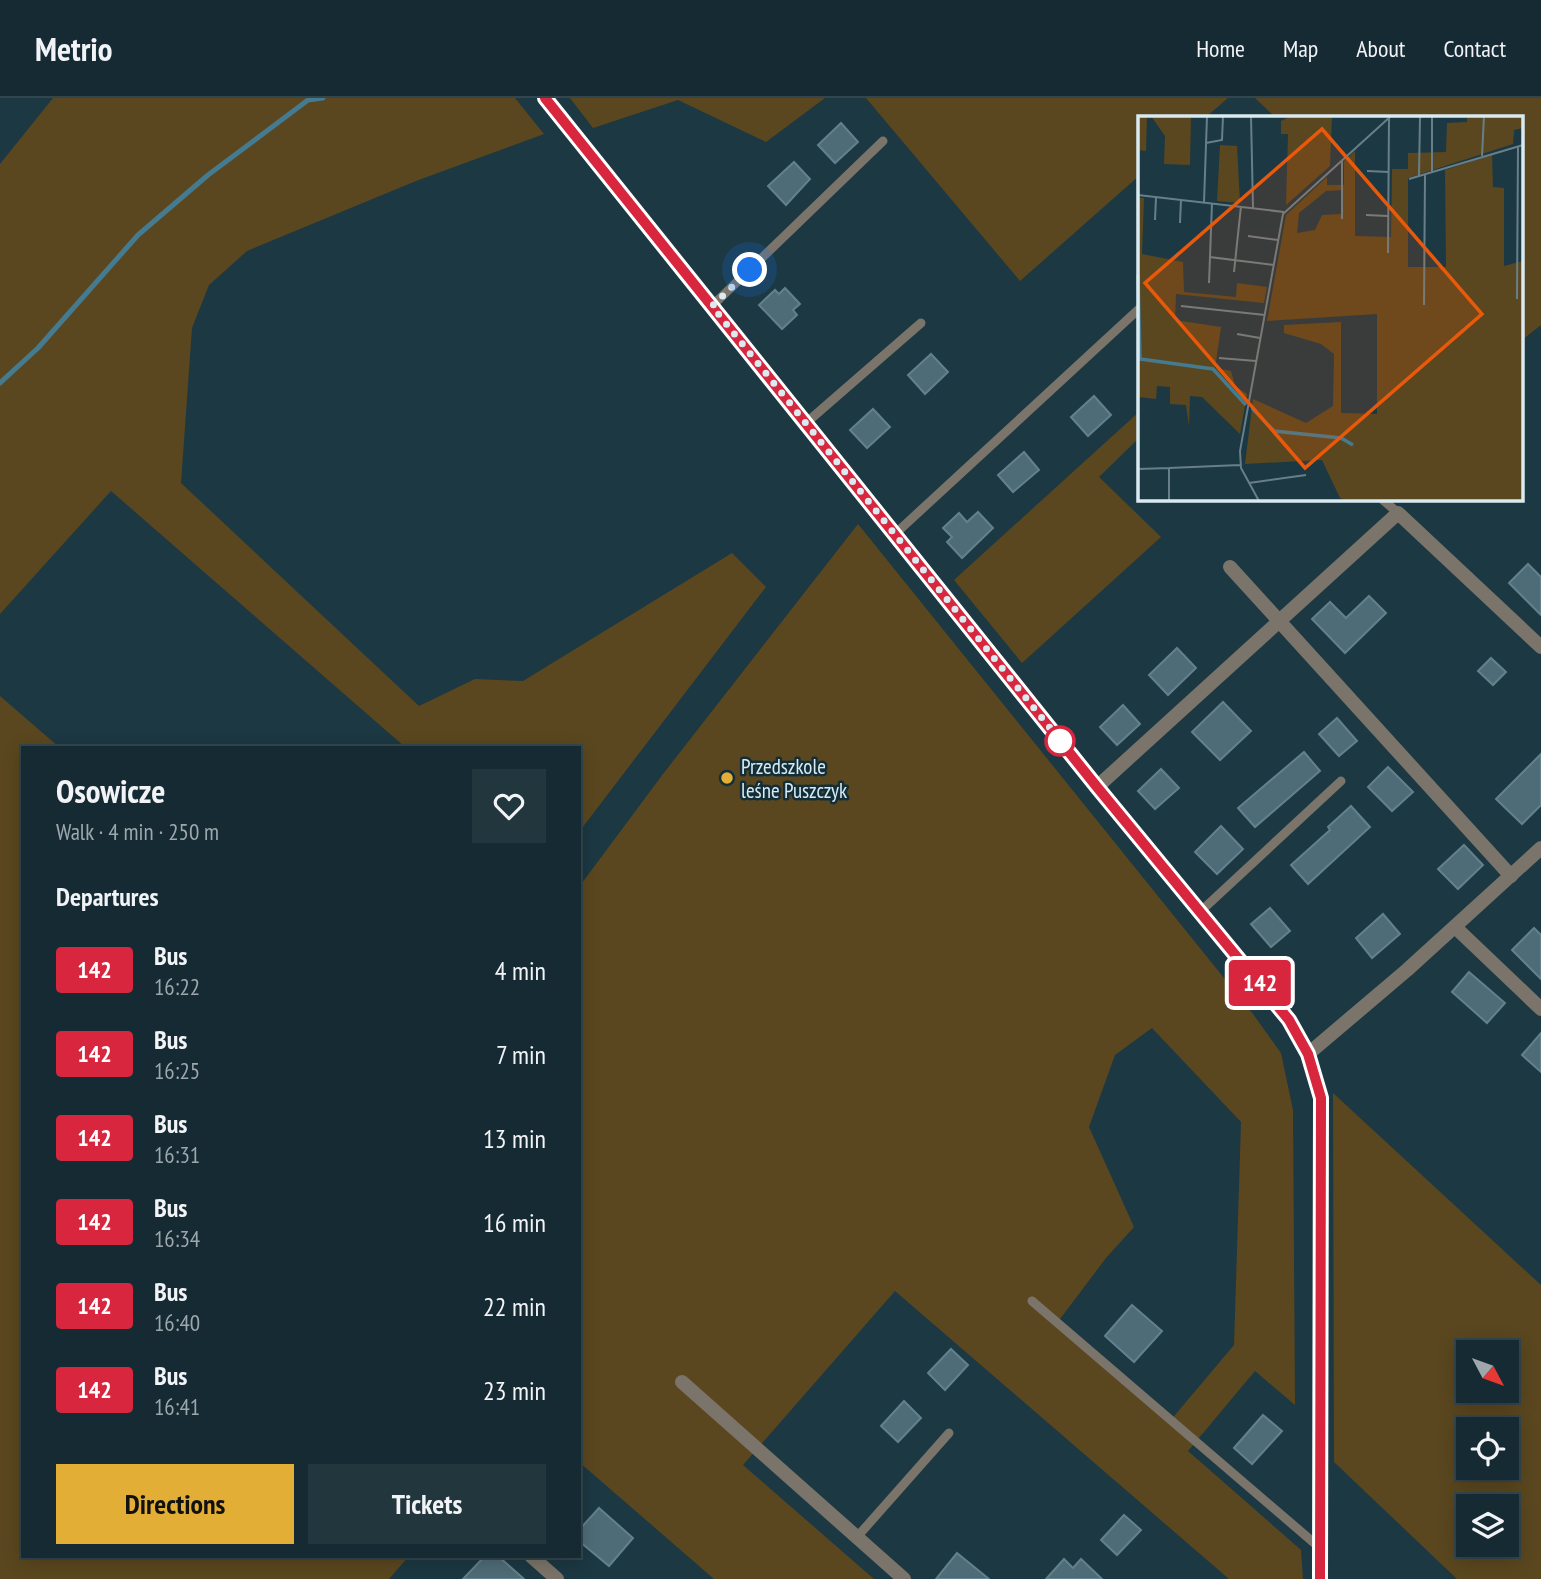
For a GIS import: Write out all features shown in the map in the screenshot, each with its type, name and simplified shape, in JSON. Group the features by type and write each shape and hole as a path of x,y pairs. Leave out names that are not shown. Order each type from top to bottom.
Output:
{"street":[{"path":"545,98 1097,787 1289,1020 1308,1054 1321,1098 1320,1579"},
{"path":"1097,787 1398,513 1541,647"},
{"path":"1230,567 1511,876"},
{"path":"1308,1054 1408,970 1541,848"},
{"path":"1455,927 1541,1009"},
{"path":"682,1382 904,1579"},
{"path":"533,1558 557,1579"}],"lane":[{"path":"712,306 883,141"},
{"path":"895,534 1138,310"},
{"path":"806,423 921,323"},
{"path":"1383,500 1398,513"},
{"path":"1201,911 1341,781"},
{"path":"1032,1301 1320,1548"},
{"path":"856,1537 949,1433"}],"shaded area":[{"path":"53,98 515,98 544,134 416,181 247,251 209,285 192,328 181,483 419,706 475,679 523,681 732,553 766,587 581,829 581,746 404,746 111,491 0,614 0,164"},
{"path":"570,98 825,98 766,142 678,100 593,128"},
{"path":"866,98 1228,98 1207,116 1138,116 1138,177 1020,281"},
{"path":"1255,98 1541,98 1541,325 1524,338 1524,116 1274,116"},
{"path":"1138,413 1138,439 1099,477 1161,537 1022,663 954,580"},
{"path":"858,524 1253,1014 1281,1053 1293,1110 1295,1405 1255,1371 1188,1451 1301,1550 1303,1579 1229,1579 895,1291 743,1465 874,1579 714,1579 581,1464 581,884 663,774","holes":["1152,1028 1241,1122 1234,1345 1170,1421 1057,1323 1106,1258 1134,1227 1089,1127 1115,1055"]},
{"path":"0,696 58,746 21,746 21,1558 407,1558 389,1579 0,1579"},
{"path":"1333,1093 1541,1285 1541,1579 1457,1579 1334,1462"}],"building":[{"path":"841,123 858,142 835,163 818,145"},
{"path":"794,162 810,179 786,205 768,186"},
{"path":"785,288 800,304 793,310 797,315 782,329 759,305 775,290 779,294"},
{"path":"931,354 948,372 925,394 908,375"},
{"path":"1094,396 1111,415 1088,436 1071,417"},
{"path":"873,409 890,427 867,448 850,430"},
{"path":"1024,452 1039,470 1013,492 998,475"},
{"path":"978,512 993,528 962,558 947,542 952,537 943,528 959,513 967,522"},
{"path":"1528,564 1541,577 1541,615 1509,583"},
{"path":"1369,596 1386,613 1345,653 1312,619 1330,602 1346,618"},
{"path":"1177,648 1196,668 1168,695 1149,675"},
{"path":"1491,658 1506,672 1493,685 1478,671"},
{"path":"1223,702 1251,731 1220,760 1192,732"},
{"path":"1123,705 1140,724 1117,745 1100,727"},
{"path":"1337,718 1357,741 1339,756 1319,734"},
{"path":"1304,752 1320,771 1255,827 1238,808"},
{"path":"1541,754 1541,805 1522,824 1496,799"},
{"path":"1388,767 1413,792 1392,811 1368,787"},
{"path":"1161,769 1179,788 1155,809 1138,791"},
{"path":"1351,806 1370,827 1308,884 1291,865 1330,830 1328,827"},
{"path":"1221,826 1243,849 1217,874 1195,852"},
{"path":"1464,845 1483,865 1458,889 1438,869"},
{"path":"1270,908 1290,931 1271,947 1251,924"},
{"path":"1383,914 1400,934 1372,958 1356,938"},
{"path":"1534,928 1541,935 1541,979 1512,950"},
{"path":"1469,972 1505,1003 1487,1023 1452,992"},
{"path":"1541,1033 1541,1072 1522,1055"},
{"path":"1132,1305 1162,1331 1134,1362 1105,1336"},
{"path":"951,1349 968,1365 945,1390 928,1373"},
{"path":"904,1401 921,1418 898,1442 881,1426"},
{"path":"1263,1415 1282,1431 1252,1464 1234,1448"},
{"path":"599,1508 633,1538 609,1566 581,1543 581,1528"},
{"path":"1124,1515 1141,1530 1117,1555 1101,1540"},
{"path":"957,1553 989,1579 936,1579"},
{"path":"483,1558 500,1558 524,1579 463,1579"},
{"path":"1064,1559 1073,1568 1081,1559 1102,1579 1046,1579"}],"waterway":[{"path":"0,383 38,348 138,235 208,175 308,100 323,98"}],"bus line":[{"name":"142","path":"545,98 1097,787 1289,1020 1302,1040 1321,1098 1320,1579"}],"place":[{"name":"Przedszkole leśne Puszczyk","path":"727,778"}],"route":[{"path":"750,270 712,306 1062,743 1060,741"}]}
